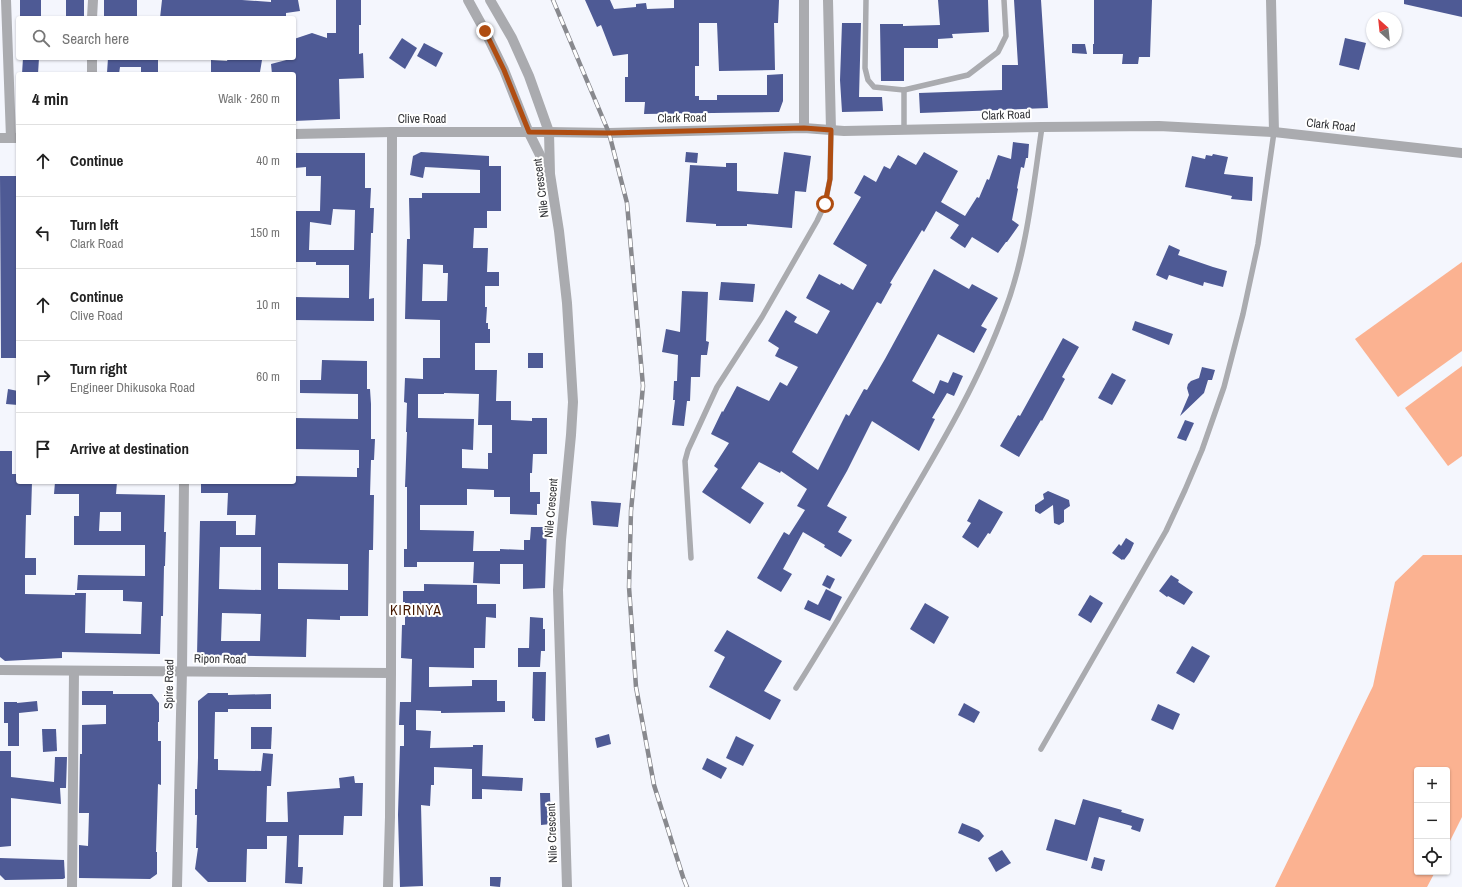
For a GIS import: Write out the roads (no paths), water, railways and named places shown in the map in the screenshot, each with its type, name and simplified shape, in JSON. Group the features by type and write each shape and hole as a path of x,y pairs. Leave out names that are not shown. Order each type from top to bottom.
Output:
{"street":[{"path":"0,138 14,138 4,55 6,0"},
{"path":"92,16 93,0"},
{"path":"468,0 504,70 529,132 550,174"},
{"name":"Nile Crescent","path":"490,0 512,38 529,76 549,132 550,174 559,231 567,303 573,402 558,590 567,887"},
{"path":"804,0 804,128"},
{"path":"828,0 831,130"},
{"path":"1271,0 1274,132"},
{"path":"92,60 92,72"},
{"name":"Clark Road","path":"549,132 609,133 804,128 844,131 1159,126 1274,132 1462,153"},
{"path":"388,887 391,673 392,132"},
{"name":"Clive Road","path":"296,134 392,132 549,132"},
{"name":"Spire Road","path":"177,887 182,671 184,484"},
{"name":"Ripon Road","path":"0,670 391,673"},
{"path":"72,887 74,671"}],"lane":[{"path":"866,0 865,68 868,80 874,87 904,90 968,75 998,52 1006,36 1004,0"},
{"path":"904,90 904,130"},
{"path":"796,688 939,449 979,372 1006,309 1019,262 1030,214 1042,127"},
{"path":"691,558 685,461 688,450 717,387 762,317 817,221 825,204 830,179 831,130"},
{"path":"1041,749 1166,531 1202,450 1224,387 1243,314 1258,244 1274,132"}],"railway":[{"path":"553,0 609,133 627,203 643,386 631,511 629,587 636,687 654,785 687,887"}],"district":[{"name":"KIRINYA","path":"416,610"}]}
